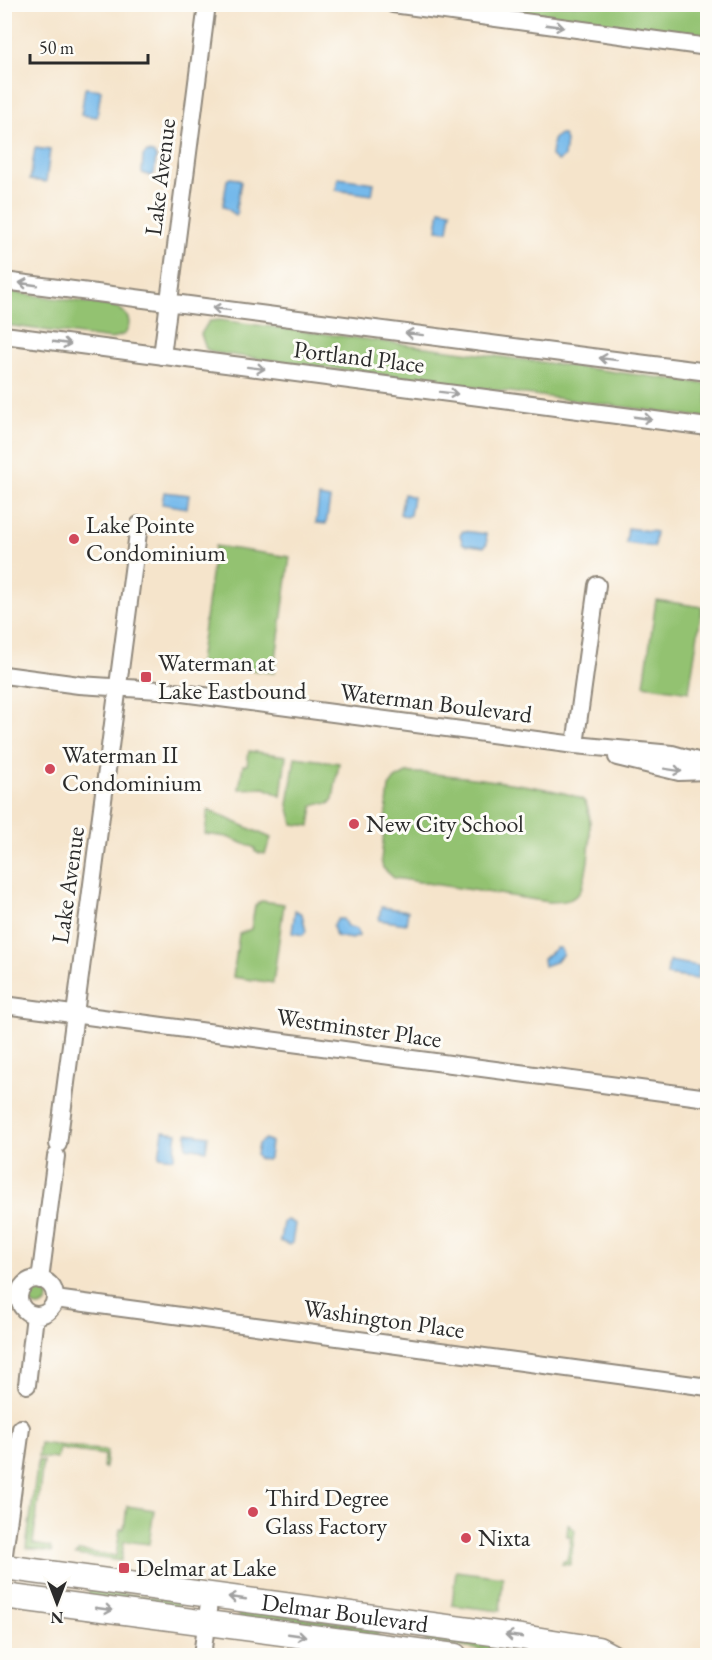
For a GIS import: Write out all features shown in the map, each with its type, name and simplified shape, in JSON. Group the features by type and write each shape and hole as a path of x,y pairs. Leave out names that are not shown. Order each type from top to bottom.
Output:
{"main road":[{"name":"Delmar Boulevard","path":"4,1567 521,1637 598,1649 611,1656"},
{"name":"Delmar Boulevard","path":"4,1596 455,1656"}],"street":[{"name":"Lake Avenue","path":"162,356 207,4"},
{"path":"393,4 708,47"},
{"name":"Portland Place","path":"4,281 708,372"},
{"name":"Portland Place","path":"4,335 708,427"},
{"name":"Lake Avenue","path":"40,1280 139,525"},
{"path":"575,746 597,585"},
{"name":"Waterman Boulevard","path":"4,675 159,690 575,746 672,754 708,764"},
{"name":"Waterman Boulevard","path":"575,746 668,770 708,771"},
{"name":"Westminster Place","path":"4,1005 708,1098"},
{"path":"40,1280 50,1284 55,1299 51,1309 35,1315 22,1306 12,1294 24,1285 40,1280"},
{"name":"Washington Place","path":"55,1299 708,1387"},
{"path":"27,1385 35,1315"},
{"path":"4,1554 21,1428"},
{"path":"202,1656 210,1595"}],"green space":[{"path":"463,5 707,5 707,37"},
{"path":"5,291 117,307 126,315 129,326 125,334 111,339 5,325"},
{"path":"220,320 707,384 707,418 216,353 206,349 201,334 209,321"},
{"path":"215,546 290,557 274,673 199,663"},
{"path":"656,600 702,607 689,692 644,685"},
{"path":"249,751 286,756 281,796 265,788 239,789 243,765 247,765"},
{"path":"295,757 339,763 333,799 329,804 319,803 313,806 310,826 293,824 288,805"},
{"path":"406,773 498,781 552,790 583,800 589,817 590,845 586,874 579,893 569,900 549,902 394,878 383,868 381,860 389,787 395,779"},
{"path":"208,810 271,838 265,854 255,852 255,848 227,837 205,834"},
{"path":"261,901 284,904 273,983 233,977 239,934 251,929 255,906"},
{"path":"34,1287 42,1287 48,1293 48,1301 42,1307 34,1307 28,1301 28,1293"},
{"path":"40,1443 107,1451 105,1468 103,1467 104,1455 59,1449 57,1459 38,1457"},
{"path":"38,1460 43,1461 33,1544 50,1547 52,1552 26,1548"},
{"path":"127,1506 154,1510 149,1544 124,1541 121,1561 75,1555 79,1551 116,1556 120,1529 124,1529"},
{"path":"568,1524 575,1530 570,1565 562,1564 563,1561 567,1561 571,1537 567,1536"},
{"path":"456,1571 503,1577 500,1611 452,1605"},
{"path":"89,1589 179,1601 178,1610 88,1598"},
{"path":"240,1609 379,1628 378,1636 239,1618"},
{"path":"427,1634 498,1643 497,1652 426,1642"}],"water":[{"path":"85,88 101,90 97,117 81,115"},
{"path":"558,135 563,135 566,141 564,157 558,161 551,156 553,140"},
{"path":"35,148 50,150 46,182 30,180"},
{"path":"147,152 153,153 156,157 154,174 150,176 142,173 143,156"},
{"path":"230,178 241,182 236,215 223,206 227,180"},
{"path":"338,178 374,183 372,195 336,190"},
{"path":"440,209 451,211 448,231 437,230"},
{"path":"164,492 189,495 187,508 162,504"},
{"path":"404,494 413,497 410,515 407,517 400,514"},
{"path":"319,497 330,499 326,524 316,523"},
{"path":"628,528 656,532 654,547 626,543"},
{"path":"463,531 486,534 487,543 484,547 463,544 460,535"},
{"path":"381,907 408,911 406,924 379,920"},
{"path":"295,910 302,914 306,931 303,935 292,933"},
{"path":"338,919 343,919 347,926 357,929 359,936 352,939 336,936 333,926"},
{"path":"556,948 560,948 563,954 555,962 544,966 543,959"},
{"path":"669,961 699,966 697,979 667,975"},
{"path":"163,1131 177,1133 174,1158 159,1156"},
{"path":"187,1133 208,1136 206,1150 186,1147"},
{"path":"265,1139 271,1142 267,1160 259,1159 256,1155 258,1144"},
{"path":"287,1220 295,1224 292,1243 289,1245 280,1241 283,1222"}],"place":[{"name":"Lake Pointe Condominium","path":"74,539"},
{"name":"Waterman at Lake Eastbound","path":"146,677"},
{"name":"Waterman II Condominium","path":"50,769"},
{"name":"New City School","path":"354,824"},
{"name":"Third Degree Glass Factory","path":"253,1512"},
{"name":"Nixta","path":"466,1538"},
{"name":"Delmar at Lake","path":"124,1568"}]}
